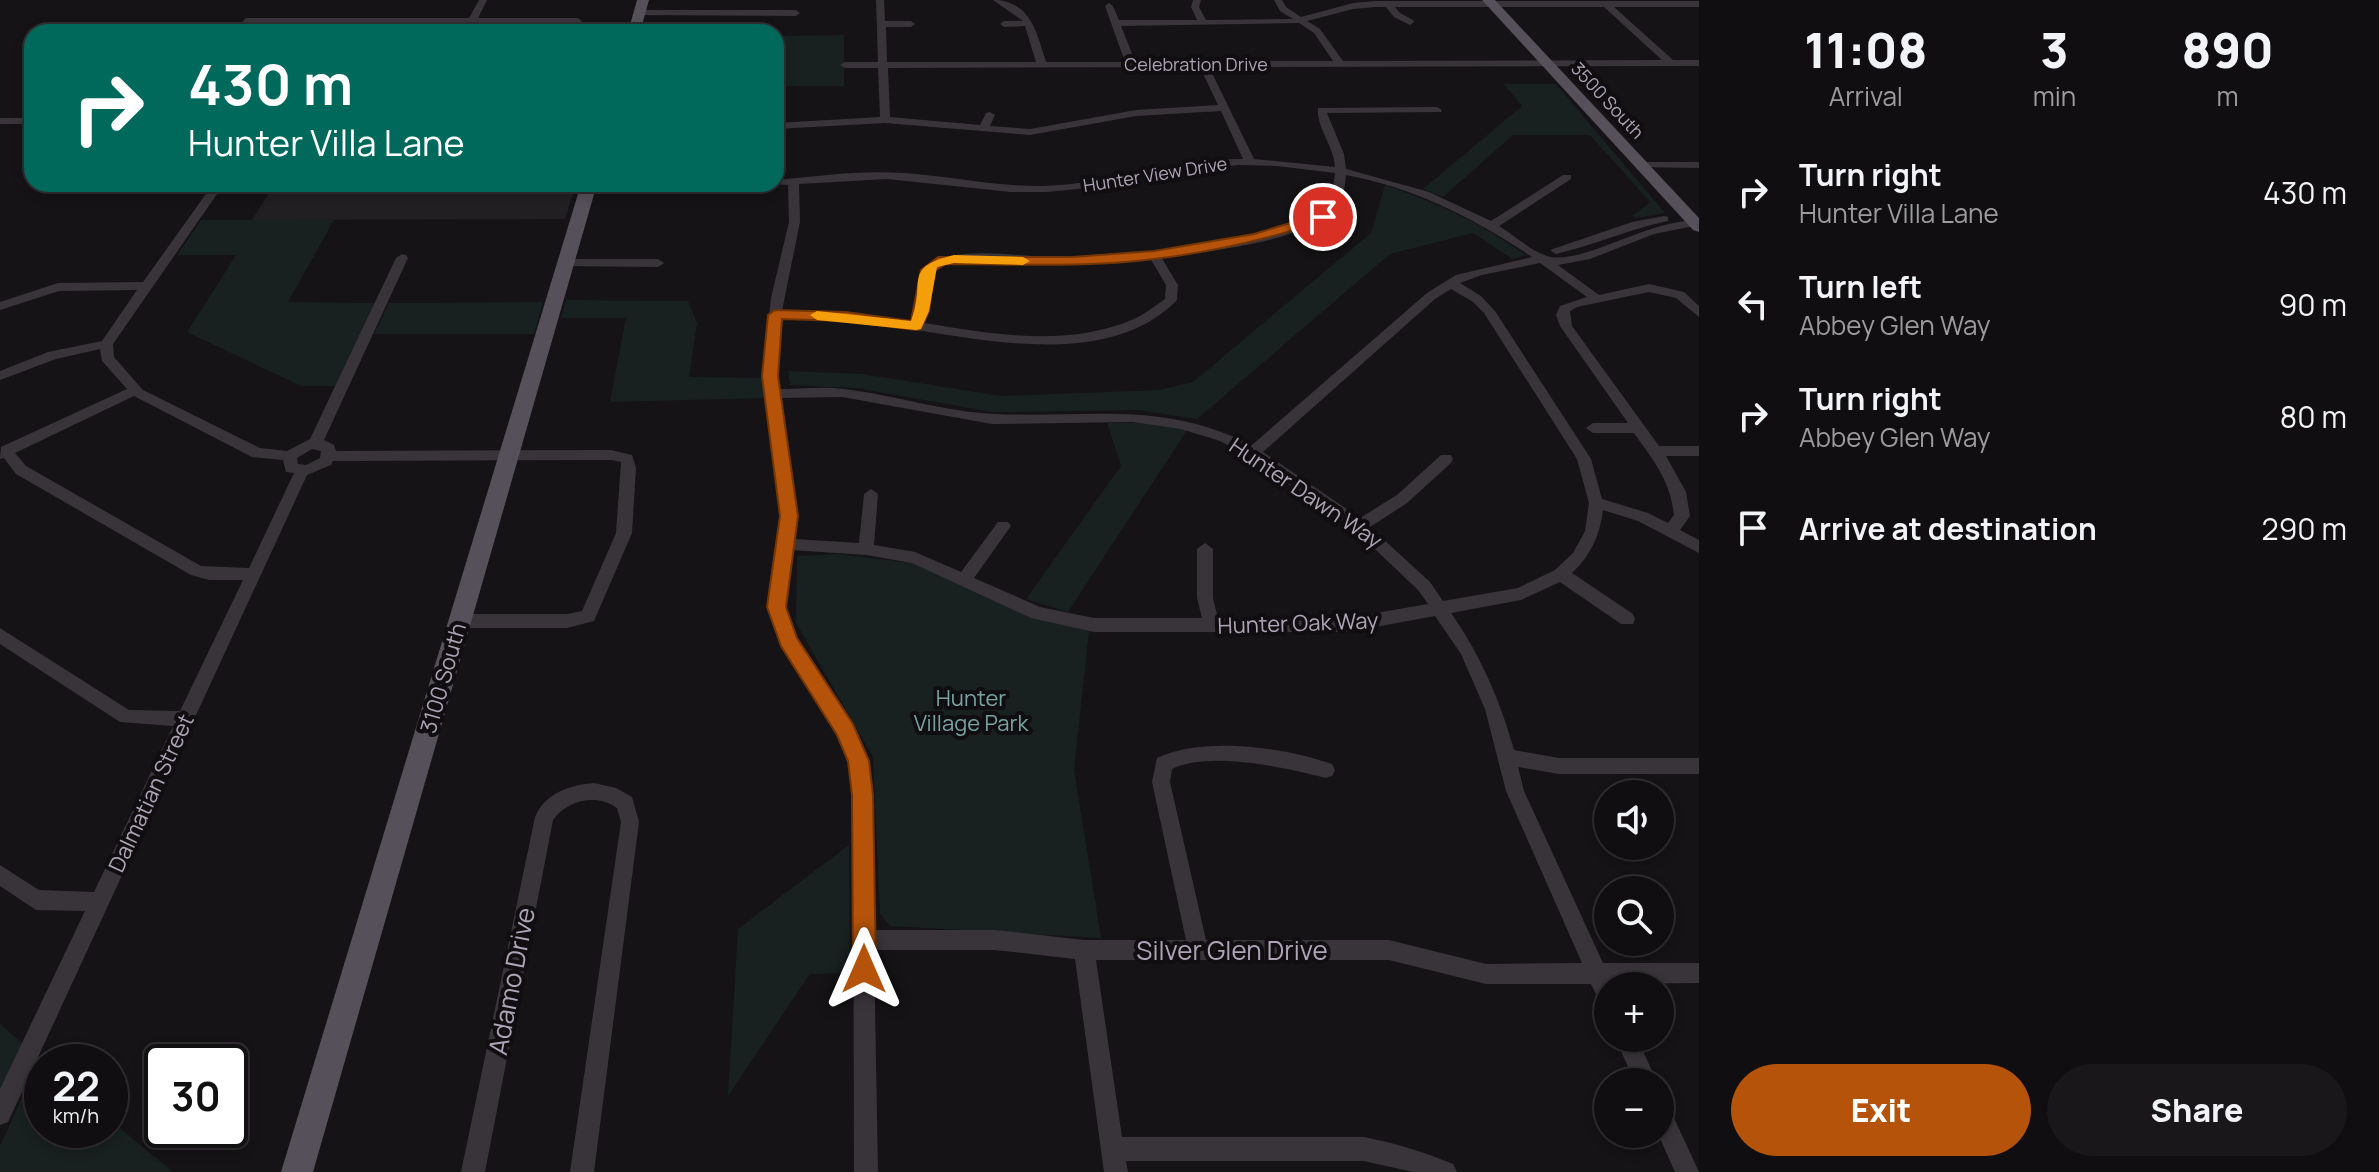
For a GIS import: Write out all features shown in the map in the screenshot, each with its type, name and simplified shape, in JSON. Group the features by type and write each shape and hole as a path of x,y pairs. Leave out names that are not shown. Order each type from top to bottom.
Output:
{"main road":[{"name":"3500 South","path":"1490,2 1648,165 1698,224"},
{"name":"3100 South","path":"297,1172 586,192"}],"street":[{"path":"472,21 483,0"},
{"path":"880,0 885,120"},
{"path":"997,0 1022,15 1029,23 1042,65"},
{"path":"1197,0 1195,7 1203,23"},
{"path":"1278,0 1283,9 1320,34 1340,64"},
{"path":"1116,23 1303,21 1353,6 1490,2 1699,4"},
{"path":"1606,4 1670,63"},
{"path":"1389,5 1397,15 1410,22"},
{"path":"641,6 796,13"},
{"path":"1109,6 1131,64"},
{"path":"244,24 246,21 578,21"},
{"path":"1004,24 1029,23"},
{"path":"881,24 911,24"},
{"name":"Celebration Drive","path":"845,65 1699,63"},
{"path":"1203,64 1250,162"},
{"path":"784,122 885,120 1038,132 1098,117 1224,108"},
{"path":"916,326 922,311 928,270 943,260 1072,261 1154,255 1237,242 1316,221 1334,203 1340,171 1340,156 1322,110 1437,110"},
{"path":"983,130 990,115"},
{"path":"0,121 24,121"},
{"name":"Hunter View Drive","path":"784,182 887,175 988,187 1044,189 1099,184 1198,164 1250,162 1340,171 1428,196 1491,226 1597,299"},
{"path":"1648,165 1698,165"},
{"path":"1491,226 1567,177"},
{"path":"784,182 797,214 780,284 770,373 789,502 786,544 777,585 779,618 788,640 846,730 862,777 866,1172"},
{"path":"213,192 107,344 108,361 134,391 257,453 295,464 321,465 329,456 611,455 627,459 624,533 588,616 567,621 459,621"},
{"path":"1253,452 1431,296 1451,283 1479,272 1542,259 1558,261 1592,254 1651,231 1698,224"},
{"path":"775,315 846,317 1026,339 1076,338 1114,332 1150,317 1173,298 1171,282 1154,255"},
{"path":"315,443 402,258"},
{"path":"565,263 658,263"},
{"name":"Hunter Oak Way","path":"786,544 866,549 915,558 1026,609 1070,622 1106,626 1348,625 1521,594 1561,574 1586,547 1595,521 1596,503 1584,459 1489,311 1477,299 1451,283"},
{"path":"0,306 58,287 146,286"},
{"path":"1670,531 1681,518 1682,502 1676,484 1563,318 1566,307 1645,288 1674,293 1698,312"},
{"path":"0,376 53,355 107,344"},
{"path":"134,391 3,452 19,469 197,571 253,574"},
{"name":"Hunter Dawn Way","path":"773,394 842,393 992,419 1156,419 1210,432 1253,452 1360,526 1406,566 1443,610 1463,642 1488,694 1515,791 1596,972"},
{"path":"1593,428 1638,428"},
{"path":"295,464 302,445 326,445 329,456"},
{"path":"1655,451 1699,451"},
{"path":"1360,526 1402,499 1446,459"},
{"name":"Dalmatian Street","path":"0,1114 253,574 295,464"},
{"path":"866,549 871,494"},
{"path":"1596,503 1643,517 1699,547"},
{"path":"964,579 1003,526"},
{"path":"1205,549 1205,598 1212,626"},
{"path":"1561,574 1627,619"},
{"path":"0,635 126,717 185,719"},
{"path":"1198,950 1161,782 1163,764 1182,756 1239,755 1292,761 1326,770"},
{"path":"1505,757 1559,766 1699,766"},
{"name":"Adamo Drive","path":"473,1172 543,823 550,807 562,797 607,794 622,799 630,812 630,822 582,1172"},
{"path":"0,874 36,900 99,902"},
{"name":"Silver Glen Drive","path":"864,940 995,940 1084,950 1389,950 1486,974 1594,974"},
{"path":"1084,950 1115,1161 1364,1149 1401,1156 1445,1172"},
{"name":"Silver Glen Drive","path":"1674,973 1699,973"},
{"path":"1674,1144 1687,1172"}],"shaded area":[{"path":"270,192 573,192 565,219 252,220"}],"green space":[{"path":"844,35 844,86 784,86 784,36"},
{"path":"1504,84 1556,84 1665,213 1632,216 1650,202 1590,135 1513,135 1443,197 1423,189 1522,106"},
{"path":"1385,185 1458,215 1526,255 1512,259 1473,233 1390,254 1197,419 1138,410 992,412 856,388 790,385 788,371 863,374 1000,396 1159,390 1193,382 1371,233"},
{"path":"201,220 334,220 288,302 375,303 336,386 301,386 187,332 236,255 177,255"},
{"path":"566,300 688,301 697,323 689,377 764,378 767,398 610,402 626,318 561,318"},
{"path":"543,302 534,334 374,334 389,303"},
{"path":"1107,423 1148,423 1187,430 1068,612 1026,599 1121,466"},
{"name":"Hunter Village Park","path":"837,554 913,563 1026,614 1089,631 1074,770 1101,938 890,926 880,914 873,757 796,623 797,556"},
{"path":"849,845 850,973 810,974 728,1096 738,929"},
{"path":"0,1024 23,1044 0,1094"},
{"path":"24,1093 24,1148 128,1148 128,1135 173,1172 0,1172 0,1146"}],"slow traffic":[{"path":"817,315 916,326 931,265 954,259 1023,261"}],"route":[{"path":"864,969 862,777 846,730 788,640 777,607 777,585 789,516 788,490 770,376 775,315 846,317 916,326 922,311 928,270 931,265 943,260 1072,261 1154,255 1256,238 1323,217"}]}
